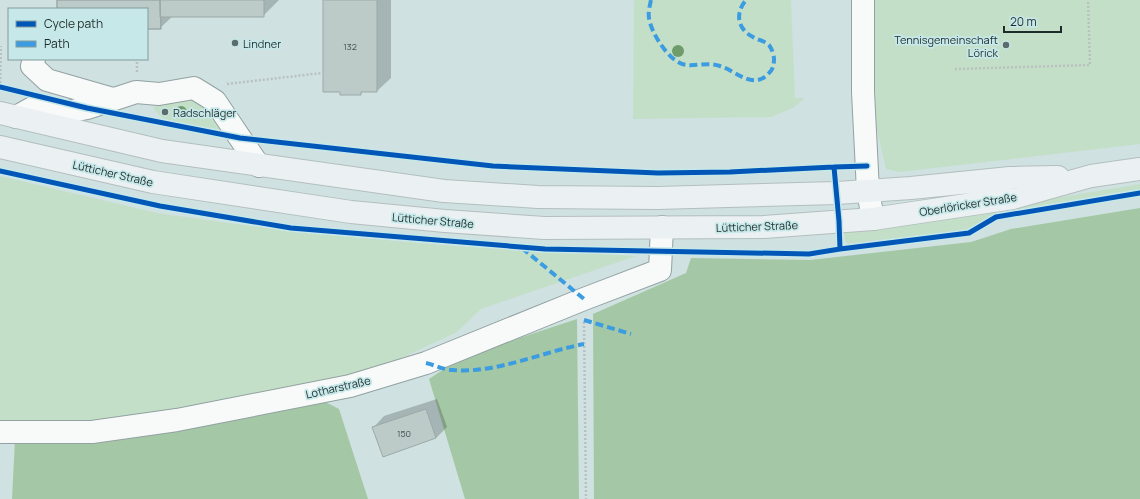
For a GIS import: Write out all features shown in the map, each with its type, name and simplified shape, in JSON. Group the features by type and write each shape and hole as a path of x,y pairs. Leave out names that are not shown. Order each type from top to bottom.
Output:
{"main road":[{"path":"8,115 162,151 259,166 444,191 538,197 657,198 868,191"},
{"name":"Lütticher Straße","path":"0,147 153,182 351,212 445,221 544,228 764,227 873,220"},
{"name":"Oberlöricker Straße","path":"868,191 1010,178 1091,176 1140,169"},
{"name":"Oberlöricker Straße","path":"873,220 1013,198 1091,176"}],"street":[{"path":"863,0 868,92 868,191 873,220"},
{"path":"34,60 32,66 47,80 113,99"},
{"path":"8,115 34,107 62,113 86,108 136,92 159,94 194,88 215,101 259,166"},
{"name":"Lotharstraße","path":"0,432 92,432 177,420 350,386 426,363 660,270 662,227"}],"path":[{"path":"954,69 1090,65 1088,0"},
{"path":"0,87 1,46"},
{"path":"223,85 322,73"},
{"path":"584,320 586,499"}],"green space":[{"path":"634,0 791,0 795,98 805,98 793,108 771,117 633,119"},
{"name":"Tennisgemeinschaft Lörick","path":"873,0 1140,0 1140,144 900,172 886,169 875,121 873,92"},
{"path":"194,101 208,107 225,131 163,119 153,108 162,102"},
{"path":"0,176 157,213 295,232 455,246 636,256 481,309 457,332 350,382 177,417 0,430"},
{"path":"1140,184 1140,189 997,214 978,226 966,230 848,244 845,241 844,233"},
{"path":"1140,208 1140,499 594,499 593,314 686,273 691,258 810,260 971,242 1011,229"},
{"path":"577,319 579,499 465,499 429,379 462,357"},
{"path":"316,397 339,409 368,499 12,499 15,439"}],"building":[{"path":"57,0 160,0 161,29 148,29 148,8 57,8"},
{"path":"57,0 160,0 161,29 148,29 148,8 57,8"},
{"path":"160,0 264,0 264,17 160,17"},
{"path":"323,0 377,0 377,92 361,92 361,95 340,95 340,92 323,92"},
{"path":"426,409 436,438 383,457 372,427"}],"marked path":[{"path":"651,0 649,18 653,32 662,47 674,59 687,65 716,65 726,68 745,78 757,80 763,78 770,72 773,67 774,57 772,50 766,42 748,34 741,25 739,15 742,5 746,0"},
{"path":"522,248 584,299"},
{"path":"584,320 631,334"},
{"path":"426,363 450,370 485,369 518,362 584,344"}],"cycle path":[{"path":"0,87 87,108 240,138 493,166 658,173 730,172 834,167"},
{"path":"840,249 834,167 867,166"},
{"path":"0,171 160,206 291,228 545,249 809,254 969,233 996,217 1140,193"}],"place":[{"name":"Lindner","path":"235,43"},
{"name":"Tennisgemeinschaft Lörick","path":"1006,45"},
{"name":"Radschläger","path":"165,112"}]}
